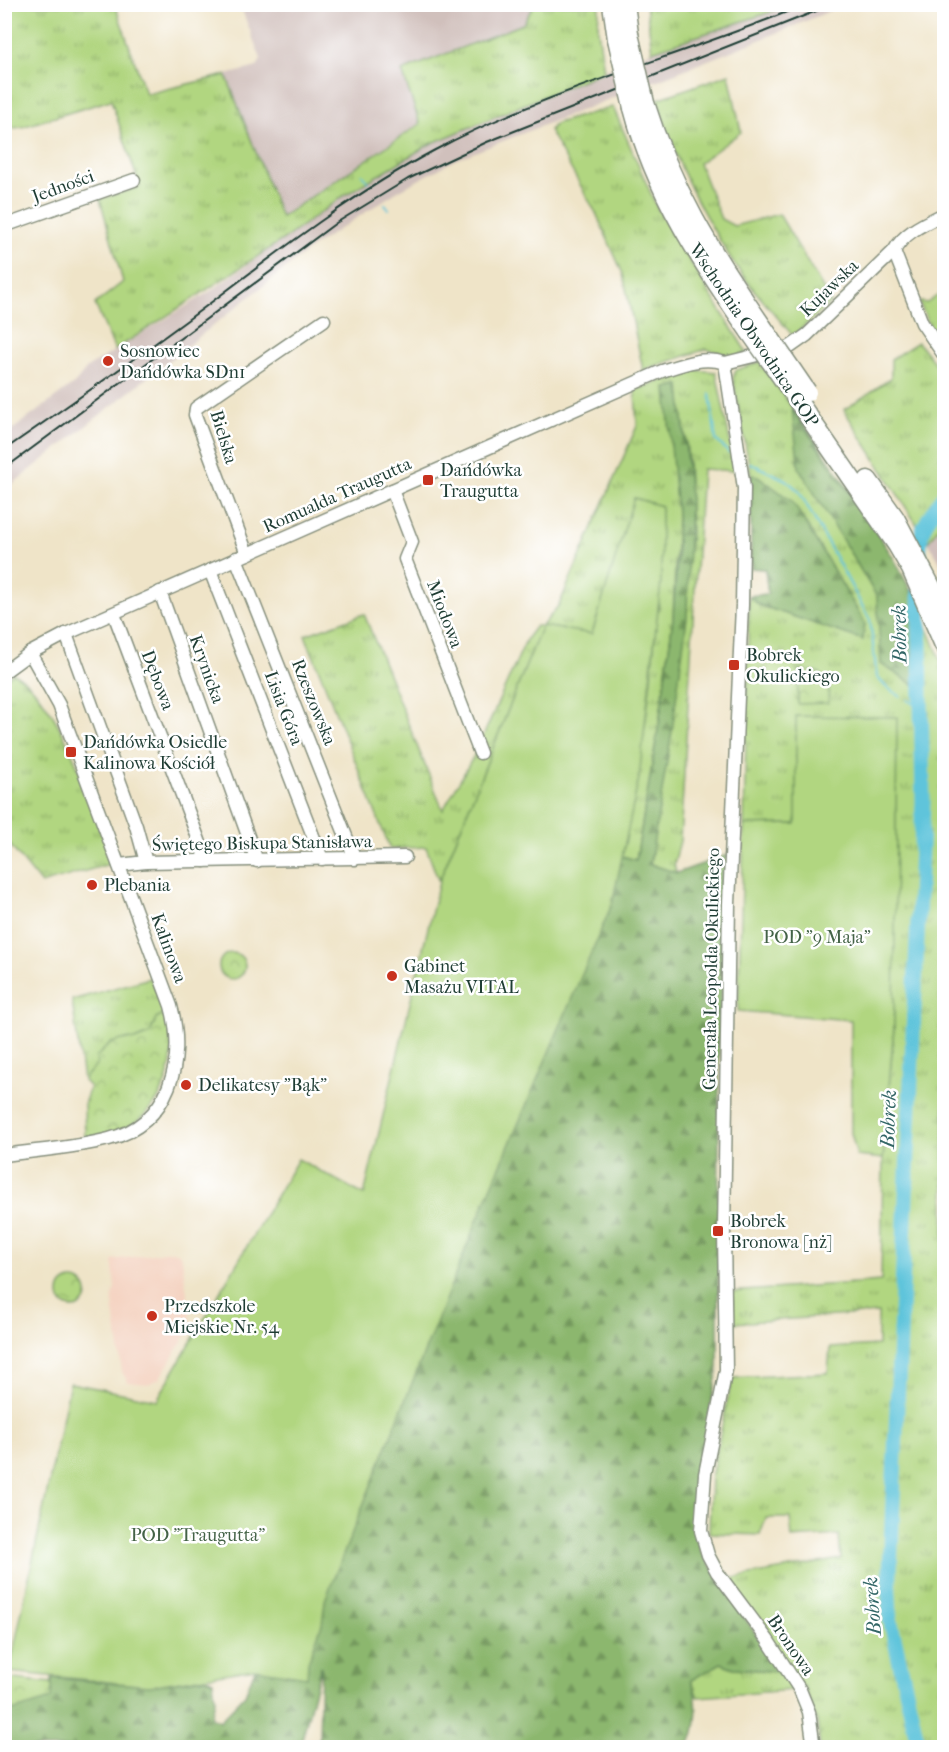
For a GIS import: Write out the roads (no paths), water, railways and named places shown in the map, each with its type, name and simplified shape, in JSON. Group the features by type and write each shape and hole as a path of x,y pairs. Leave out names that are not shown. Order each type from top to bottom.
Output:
{"highway":[{"name":"Wschodnia Obwodnica GOP","path":"612,4 623,36 639,106 693,222 756,329 801,394 897,545 942,638"},
{"name":"Wschodnia Obwodnica GOP","path":"623,36 625,4"},
{"name":"Wschodnia Obwodnica GOP","path":"801,394 895,518 945,611"}],"street":[{"name":"Jedności","path":"4,226 134,180"},
{"name":"Kujawska","path":"725,363 790,347 807,335 894,251 899,242 911,232 945,213"},
{"path":"894,251 922,323 945,355"},
{"name":"Bielska","path":"242,556 195,415 196,408 324,320"},
{"name":"Romualda Traugutta","path":"4,672 30,653 66,634 662,371 696,360 713,359 725,363"},
{"name":"Generała Leopolda Okulickiego","path":"717,1572 708,1555 702,1531 701,1504 726,1370 724,1232 729,904 742,605 744,488 725,363"},
{"name":"Miodowa","path":"392,490 412,542 405,560 480,753"},
{"name":"Rzeszowska","path":"242,556 355,859"},
{"name":"Lisia Góra","path":"210,570 322,859"},
{"name":"Krynicka","path":"160,592 257,861"},
{"name":"Dębowa","path":"114,614 203,851 204,861"},
{"path":"66,634 136,826 146,862"},
{"name":"Kalinowa","path":"4,1155 110,1139 120,1135 146,1119 161,1103 169,1086 178,1049 177,1028 119,865 59,705 30,653"},
{"name":"Świętego Biskupa Stanisława","path":"119,865 146,862 405,857"},
{"name":"Bronowa","path":"717,1572 800,1689 809,1712 814,1748"}],"waterway":[{"path":"362,174 368,182"},
{"path":"385,204 389,209"},
{"path":"710,394 716,440 729,453"},
{"path":"750,463 786,480 799,491 870,620 877,677 886,687 900,696"},
{"name":"Bobrek","path":"919,563 920,542 924,526 944,495"},
{"name":"Bobrek","path":"919,593 923,801 889,1594 890,1619 919,1748"},
{"path":"908,700 920,707"}],"railway":[{"path":"4,450 205,307 288,244 345,204 404,167 480,128 526,108 806,4"},
{"path":"4,469 336,223 408,179 487,142 834,4"}],"place":[{"name":"Sosnowiec Dańdówka SDn1","path":"108,361"},
{"name":"Dańdówka Traugutta","path":"428,480"},
{"name":"Bobrek Okulickiego","path":"734,665"},
{"name":"Dańdówka Osiedle Kalinowa Kościół","path":"71,752"},
{"name":"Plebania","path":"92,885"},
{"name":"Gabinet Masażu VITAL","path":"392,976"},
{"name":"Delikatesy \"Bąk\"","path":"186,1085"},
{"name":"Bobrek Bronowa [nż]","path":"718,1231"},
{"name":"Przedszkole Miejskie Nr. 54","path":"152,1316"}],"park label":[{"name":"POD \"9 Maja\"","path":"817,937"},
{"name":"POD \"Traugutta\"","path":"198,1535"}]}
